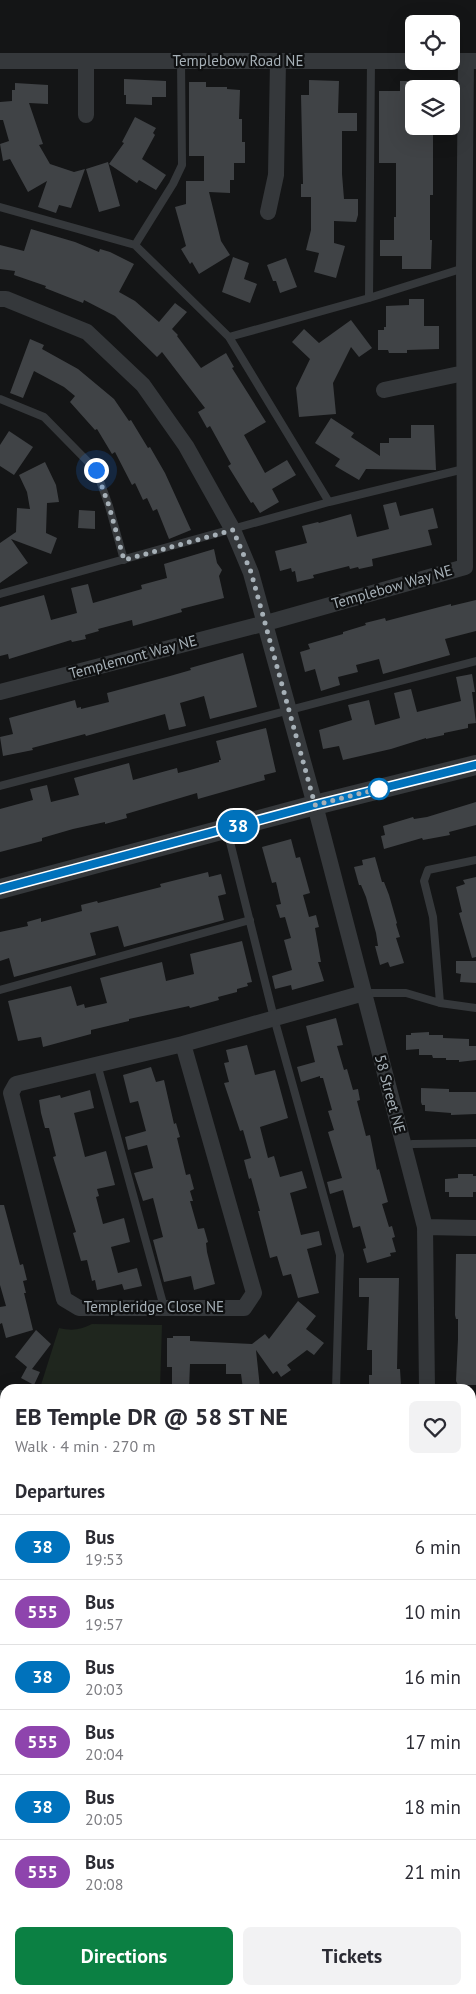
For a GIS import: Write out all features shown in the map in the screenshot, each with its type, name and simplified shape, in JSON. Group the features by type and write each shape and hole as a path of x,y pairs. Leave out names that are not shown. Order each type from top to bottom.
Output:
{"street":[{"name":"Templebow Road NE","path":"0,61 471,61"},
{"path":"86,61 86,115"},
{"path":"268,212 276,175 278,61"},
{"name":"Templebow Way NE","path":"266,623 465,567 464,268 471,61"},
{"name":"58 Street NE","path":"0,299 6,299 88,332 144,385 186,446 233,530 251,572 315,805 424,1227 427,1384"},
{"path":"384,390 464,373"},
{"name":"Templemont Way NE","path":"0,692 266,623"},
{"path":"0,889 315,805 476,765"},
{"name":"Templeridge Close NE","path":"183,1044 254,1293 244,1308 164,1306 78,1308 64,1299 11,1093 16,1084 183,1044 364,993"},
{"path":"424,1227 476,1228"}],"lane":[{"path":"135,245 173,184 182,165 181,61"},
{"path":"369,298 371,61"},
{"path":"0,206 135,245 229,337 329,502"},
{"path":"229,337 369,298 464,268"},
{"path":"0,399 44,417 96,470 109,506 124,560"},
{"path":"0,594 329,502 464,469"},
{"path":"0,786 476,661"},
{"path":"227,828 274,1018 340,1255 336,1384"},
{"path":"440,1003 433,917 424,881 428,870 476,860"},
{"path":"0,990 250,920"},
{"path":"364,993 406,993 440,1003 476,1008"},
{"path":"97,1064 164,1306"},
{"path":"404,1146 414,1144 476,1143"}],"shaded area":[{"path":"92,1324 162,1325 160,1384 41,1384 59,1328 84,1328"}],"building":[{"path":"124,79 166,81 166,97 152,97 152,105 126,104"},
{"path":"309,80 339,81 338,113 357,113 357,131 342,131 342,174 344,199 358,199 358,215 356,222 334,221 334,243 345,246 336,278 314,272 319,253 306,250 311,230 311,197 301,197 301,184 303,184 301,95 309,95"},
{"path":"400,81 405,81 405,135 433,135 433,195 430,195 431,269 402,269 402,256 380,256 380,240 394,240 396,163 379,163 379,91 400,91"},
{"path":"189,82 206,82 206,87 227,87 227,89 240,90 239,119 242,119 242,142 245,142 245,163 234,163 234,180 230,180 230,193 209,192 221,241 230,255 199,274 181,249 186,246 175,207 186,204 186,181 204,181 204,156 189,156"},
{"path":"15,83 48,85 48,104 29,103 43,144 39,145 50,164 74,172 85,169 71,208 59,205 56,213 38,207 47,181 28,192 10,159 3,161 0,144 9,141 3,120 0,120 0,102 12,101 12,90 15,90"},
{"path":"135,117 156,128 153,133 155,135 142,159 166,175 156,190 139,180 137,183 109,164 124,143 122,142"},
{"path":"108,162 120,206 99,212 86,169"},
{"path":"31,229 75,242 99,252 100,249 110,252 134,264 119,292 135,301 159,322 175,303 187,312 172,329 201,368 226,353 234,367 232,368 266,422 244,435 265,473 287,460 296,475 272,489 279,502 260,513 253,502 251,503 228,466 231,464 210,426 207,428 198,412 205,408 162,352 157,357 115,316 84,300 83,303 45,288 46,286 14,275 15,271 0,269 0,245 24,251"},
{"path":"233,257 249,263 244,279 257,284 250,303 222,292"},
{"path":"286,258 297,287 280,293 267,265"},
{"path":"409,299 424,299 424,326 439,326 439,349 407,350 407,353 389,353 388,350 378,350 378,330 384,330 384,327 386,327 386,306 409,305"},
{"path":"351,320 372,348 359,357 351,347 333,383 336,414 299,417 296,388 310,359 292,342 304,329 319,343"},
{"path":"30,339 44,345 42,349 78,369 114,399 129,421 131,420 148,448 150,447 165,473 191,530 169,539 157,509 153,511 147,498 143,500 135,483 132,485 115,452 112,454 97,429 95,430 70,402 75,396 64,387 34,371 23,398 10,393"},
{"path":"331,418 354,433 351,437 380,456 380,443 389,443 389,438 411,438 411,425 434,425 436,470 366,469 359,480 335,466 340,459 315,443"},
{"path":"9,431 33,447 14,475 0,466 0,445"},
{"path":"45,462 56,485 59,502 47,503 46,533 57,538 51,554 11,539 28,563 0,583 0,543 16,532 17,508 30,509 27,492 19,475"},
{"path":"396,502 400,516 433,508 438,528 428,530 432,545 372,559 373,566 350,569 349,566 313,575 314,578 297,582 295,571 292,572 291,568 280,571 275,551 307,543 302,526 351,514 357,537 389,529 383,505"},
{"path":"79,510 95,511 95,529 78,528"},
{"path":"214,549 217,563 222,570 219,576 224,598 181,609 182,612 133,626 132,620 98,629 99,631 85,635 86,639 72,642 71,640 9,659 8,654 0,656 0,607 44,595 51,620 77,613 71,588 88,584 93,603 142,589 141,585 167,578 164,564"},
{"path":"476,600 476,631 445,639 450,655 383,674 379,659 356,665 358,672 338,677 340,685 321,691 315,669 305,672 300,652 310,649 308,644 343,634 343,632 366,625 365,623 385,618 386,621 451,604 451,606"},
{"path":"243,653 257,707 210,719 204,696 180,703 186,726 169,730 165,714 86,736 85,734 32,748 33,750 3,756 0,737 13,734 9,718 75,700 77,708 81,707 81,709 109,702 107,693 191,670 190,668"},
{"path":"472,674 475,692 472,692 476,723 468,724 468,728 343,760 339,746 323,749 319,730 352,720 348,705 369,700 375,725 400,718 394,693 411,689 417,712 461,701 456,677"},
{"path":"266,728 276,772 264,775 265,780 198,799 197,793 126,814 127,818 73,829 42,838 42,841 0,852 0,809 33,800 30,789 47,785 51,802 79,795 74,778 129,763 133,780 177,768 178,773 190,770 221,760 216,741"},
{"path":"476,802 476,825 449,832 450,835 423,840 422,838 384,849 381,836 385,835 383,826 413,817 414,819 427,817"},
{"path":"291,839 296,858 300,857 310,893 303,895 309,917 316,915 319,927 315,928 321,962 318,962 324,981 292,990 291,985 275,989 272,976 292,970 284,940 291,938 285,917 280,918 276,905 281,904 276,882 272,883 262,847"},
{"path":"375,857 397,923 400,937 396,938 404,963 390,967 388,962 380,965 375,946 378,946 376,933 366,897 361,885 359,885 354,867 363,865 362,860"},
{"path":"208,872 209,877 221,874 226,894 218,896 224,920 124,947 118,926 90,933 96,955 14,977 9,958 0,961 0,932 28,926 27,922 41,918 41,922 82,911 81,905 97,901 98,903 161,887 160,884"},
{"path":"476,877 476,957 472,958 459,913 462,912 456,887 465,884 463,880"},
{"path":"242,941 252,982 247,983 248,986 237,989 237,992 218,997 219,1000 190,1008 189,1006 129,1019 129,1021 91,1030 91,1034 43,1047 41,1037 18,1041 8,1001 71,986 77,1006 84,1004 85,1008 107,1003 100,978 162,962 166,981 194,974 190,954"},
{"path":"456,961 476,961 476,983 460,982 461,974 456,973"},
{"path":"336,1018 343,1045 337,1046 344,1070 347,1069 353,1090 358,1089 360,1100 357,1101 366,1136 370,1135 377,1170 379,1169 388,1202 382,1204 389,1227 392,1226 395,1237 392,1238 396,1252 390,1253 391,1256 367,1263 363,1249 366,1248 360,1226 353,1228 343,1190 330,1194 327,1182 342,1178 328,1132 334,1130 328,1111 332,1110 323,1078 320,1078 320,1076 301,1082 297,1067 315,1062 306,1026"},
{"path":"429,1032 429,1035 443,1035 443,1038 469,1039 469,1046 476,1046 476,1060 459,1062 459,1060 446,1060 446,1058 433,1058 432,1055 419,1055 419,1049 406,1050 406,1035"},
{"path":"247,1045 255,1075 275,1070 288,1118 260,1127 268,1158 274,1156 280,1177 302,1171 307,1188 290,1193 301,1235 319,1231 322,1245 307,1249 319,1293 298,1298 291,1274 283,1276 277,1256 270,1258 258,1211 260,1211 244,1160 251,1158 243,1130 240,1131 224,1083 229,1082 224,1063 229,1062 226,1050"},
{"path":"151,1067 156,1082 164,1080 174,1124 176,1123 180,1137 177,1138 186,1175 190,1174 194,1189 190,1191 193,1201 190,1201 198,1229 204,1228 208,1242 206,1243 207,1252 215,1284 194,1290 191,1276 164,1282 153,1240 163,1237 153,1198 143,1201 134,1173 153,1168 147,1145 128,1150 125,1137 146,1131 138,1101 130,1103 123,1075"},
{"path":"421,1088 449,1089 449,1092 476,1092 476,1114 451,1115 451,1113 425,1111 425,1105 422,1105 421,1102"},
{"path":"90,1090 94,1108 74,1113 85,1157 106,1151 115,1185 97,1189 99,1196 96,1197 103,1224 124,1218 130,1242 111,1247 118,1273 137,1268 142,1286 124,1290 122,1284 97,1290 95,1280 92,1281 87,1260 81,1261 73,1233 76,1232 53,1157 56,1156 49,1128 45,1128 41,1113 39,1100 60,1095 61,1098"},
{"path":"458,1174 473,1174 473,1176 476,1176 476,1192 473,1192 473,1197 449,1197 449,1192 445,1192 445,1179 458,1178"},
{"path":"0,1205 4,1205 20,1265 23,1264 27,1280 23,1281 26,1293 24,1293 33,1330 6,1338 2,1323 0,1324 0,1307 6,1306 0,1285"},
{"path":"456,1254 476,1254 476,1384 458,1384 456,1381 458,1319 456,1319"},
{"path":"359,1278 399,1278 397,1369 400,1369 401,1384 369,1384 369,1375 372,1375 372,1350 367,1350 369,1297 359,1297"},
{"path":"298,1301 316,1316 306,1329 324,1343 314,1355 307,1350 287,1365 291,1370 281,1377 277,1371 273,1374 256,1350 260,1384 242,1384 241,1374 226,1374 226,1364 190,1364 189,1384 172,1384 172,1367 167,1367 167,1338 190,1336 190,1341 252,1344 265,1334 269,1339"},
{"path":"36,1330 51,1344 32,1369 40,1372 34,1384 21,1378 27,1367 15,1357"}],"bus line":[{"name":"38","path":"0,889 315,805 476,765"}],"route":[{"path":"96,470 109,506 124,560 233,530 251,572 315,805 386,787 379,789"}]}
